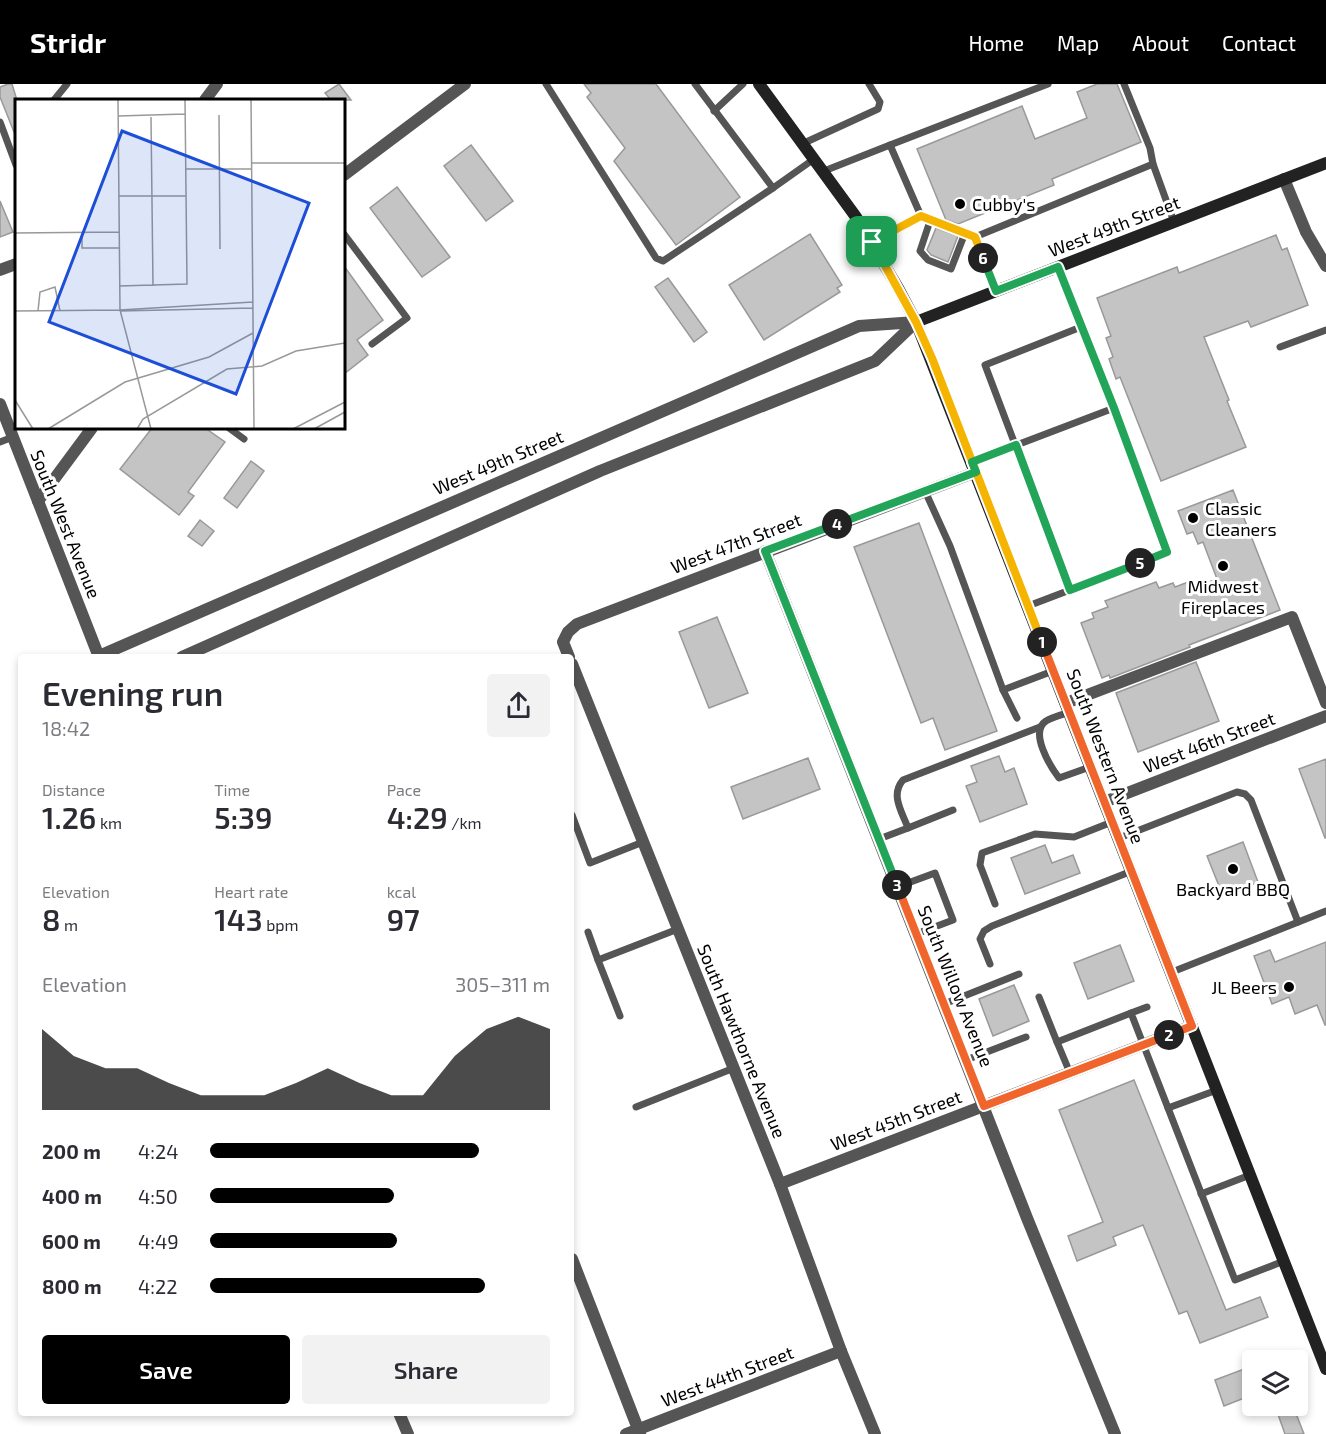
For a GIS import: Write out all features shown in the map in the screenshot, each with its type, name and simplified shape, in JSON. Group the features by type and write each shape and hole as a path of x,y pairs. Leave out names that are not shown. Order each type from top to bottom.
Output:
{"main road":[{"name":"South Western Avenue","path":"759,84 815,158 872,242 916,322 1326,1369"},
{"name":"West 49th Street","path":"916,322 1326,163"}],"street":[{"path":"206,99 217,84"},
{"path":"345,174 465,84"},
{"path":"1284,179 1306,232 1326,266"},
{"path":"0,270 15,264"},
{"name":"West 49th Street","path":"104,654 859,326 916,322"},
{"name":"West 49th Street","path":"189,654 600,471 875,361 916,322"},
{"name":"South West Avenue","path":"0,404 98,654"},
{"path":"38,501 91,429"},
{"name":"West 47th Street","path":"577,624 925,491 974,467"},
{"name":"South Willow Avenue","path":"765,551 1114,1434"},
{"path":"1068,708 1292,617 1326,703"},
{"name":"South Hawthorne Avenue","path":"565,654 563,642 568,632 577,624"},
{"name":"South Hawthorne Avenue","path":"574,677 734,1068 780,1184 841,1351 875,1434"},
{"name":"West 46th Street","path":"1104,802 1326,716"},
{"name":"West 45th Street","path":"780,1184 1192,1026"},
{"path":"574,1264 639,1432"},
{"name":"West 44th Street","path":"626,1434 639,1432 841,1351"},
{"path":"400,1416 408,1434"}],"lane":[{"path":"55,99 67,84"},
{"path":"546,84 656,258 663,261 815,158"},
{"path":"695,84 773,188"},
{"path":"714,111 743,84"},
{"path":"804,143 878,109 880,102 869,84"},
{"path":"824,171 1048,84"},
{"path":"1124,84 1150,148 1153,164 1174,222"},
{"path":"0,122 15,162"},
{"path":"890,146 921,216 975,237 1153,164"},
{"path":"872,242 921,216"},
{"path":"930,220 927,240 920,251 928,260 951,268 955,253 965,233"},
{"path":"345,235 407,318 372,344"},
{"path":"975,237 996,291"},
{"path":"1028,606 1167,552 1114,408 1058,267"},
{"path":"1070,590 985,365 1081,327"},
{"path":"1280,347 1326,330"},
{"path":"974,467 1016,445 1114,408"},
{"path":"230,429 244,439"},
{"path":"0,442 13,437"},
{"path":"925,491 950,546 1003,690 1017,717"},
{"path":"1003,690 1053,671"},
{"path":"908,828 896,796 897,787 903,780 1040,727 1068,708"},
{"path":"1040,727 1039,737 1051,768 1059,778 1090,767"},
{"path":"1119,838 1237,792 1245,794 1251,800 1298,922"},
{"path":"879,839 952,810"},
{"path":"574,820 590,863 643,843"},
{"path":"995,904 980,865 982,853 1035,834 1074,837 1112,822"},
{"path":"990,964 981,939 984,931 1132,871"},
{"path":"897,887 935,873 952,920 916,934"},
{"path":"1172,972 1326,911"},
{"path":"598,960 678,929"},
{"path":"588,932 620,1016"},
{"path":"944,1004 1019,974"},
{"path":"1040,997 1070,1073"},
{"path":"1058,1042 1147,1007"},
{"path":"1131,1013 1235,1280 1284,1262"},
{"path":"966,1060 1026,1037"},
{"path":"636,1107 734,1068"},
{"path":"1168,1108 1216,1090"},
{"path":"1201,1194 1250,1175"}],"building":[{"path":"12,84 16,97 15,134 0,97 0,87"},
{"path":"339,84 351,100 330,99 325,93"},
{"path":"584,84 656,84 740,197 676,245 614,161 625,148 587,97 591,93"},
{"path":"1097,84 1117,84 1141,142 1052,179 1054,185 958,224 946,220 917,149 1022,106 1035,139 1087,118 1077,92"},
{"path":"471,145 513,201 486,221 444,166"},
{"path":"397,187 450,257 422,277 370,208"},
{"path":"0,201 13,232 0,237"},
{"path":"936,228 958,236 948,262 931,255 927,250"},
{"path":"810,234 842,285 837,288 840,292 764,340 729,285"},
{"path":"1276,235 1282,250 1287,248 1308,305 1251,327 1248,321 1204,337 1246,447 1161,481 1120,377 1116,379 1109,359 1113,357 1106,338 1111,336 1097,298 1177,267 1179,273"},
{"path":"345,267 383,320 357,340 368,355 345,373"},
{"path":"668,278 707,332 694,342 655,287"},
{"path":"151,429 206,429 225,442 188,492 194,496 179,515 120,469"},
{"path":"251,461 264,471 237,508 224,498"},
{"path":"1233,490 1280,610 1110,678 1109,675 1102,678 1081,623 1094,618 1092,613 1108,607 1105,601 1156,582 1159,588 1173,583 1175,587 1191,581 1193,588 1217,579 1203,542 1198,544 1193,532 1187,534 1178,511"},
{"path":"200,520 214,531 202,546 188,536"},
{"path":"919,523 997,731 945,750 933,718 921,723 854,547"},
{"path":"717,617 748,693 709,708 679,632"},
{"path":"1196,662 1219,721 1138,752 1116,693"},
{"path":"999,756 1005,772 1014,768 1027,804 980,822 966,786 977,782 971,766"},
{"path":"808,758 820,789 743,819 731,787"},
{"path":"1326,759 1326,838 1325,838 1299,769"},
{"name":"Backyard BBQ","path":"1243,842 1258,882 1223,896 1207,856"},
{"path":"1045,845 1052,863 1073,855 1080,873 1025,894 1011,858"},
{"path":"1326,942 1325,1025 1317,1005 1295,1014 1289,997 1272,1004 1254,956 1270,950 1275,962"},
{"path":"1120,945 1134,981 1088,999 1074,963"},
{"path":"1014,985 1029,1021 993,1036 979,999"},
{"path":"1134,1080 1226,1310 1260,1297 1268,1317 1200,1343 1187,1311 1179,1314 1143,1225 1113,1237 1116,1245 1077,1261 1068,1236 1103,1222 1059,1110"},
{"path":"1242,1370 1242,1399 1224,1406 1215,1380"},
{"path":"1279,1416 1297,1416 1304,1434 1285,1434"}],"place":[{"name":"Cubby's","path":"960,204"},
{"name":"Classic Cleaners","path":"1193,518"},
{"name":"Midwest Fireplaces","path":"1223,566"},
{"name":"Backyard BBQ","path":"1233,869"},
{"name":"JL Beers","path":"1289,987"}],"route":[{"path":"872,242 916,322 933,363 976,472 1104,802 1172,972 1192,1026 984,1106 765,551 976,472 972,462 1016,445 1070,590 1167,552 1114,408 1058,267 996,291 975,237 921,216 872,242"}]}
